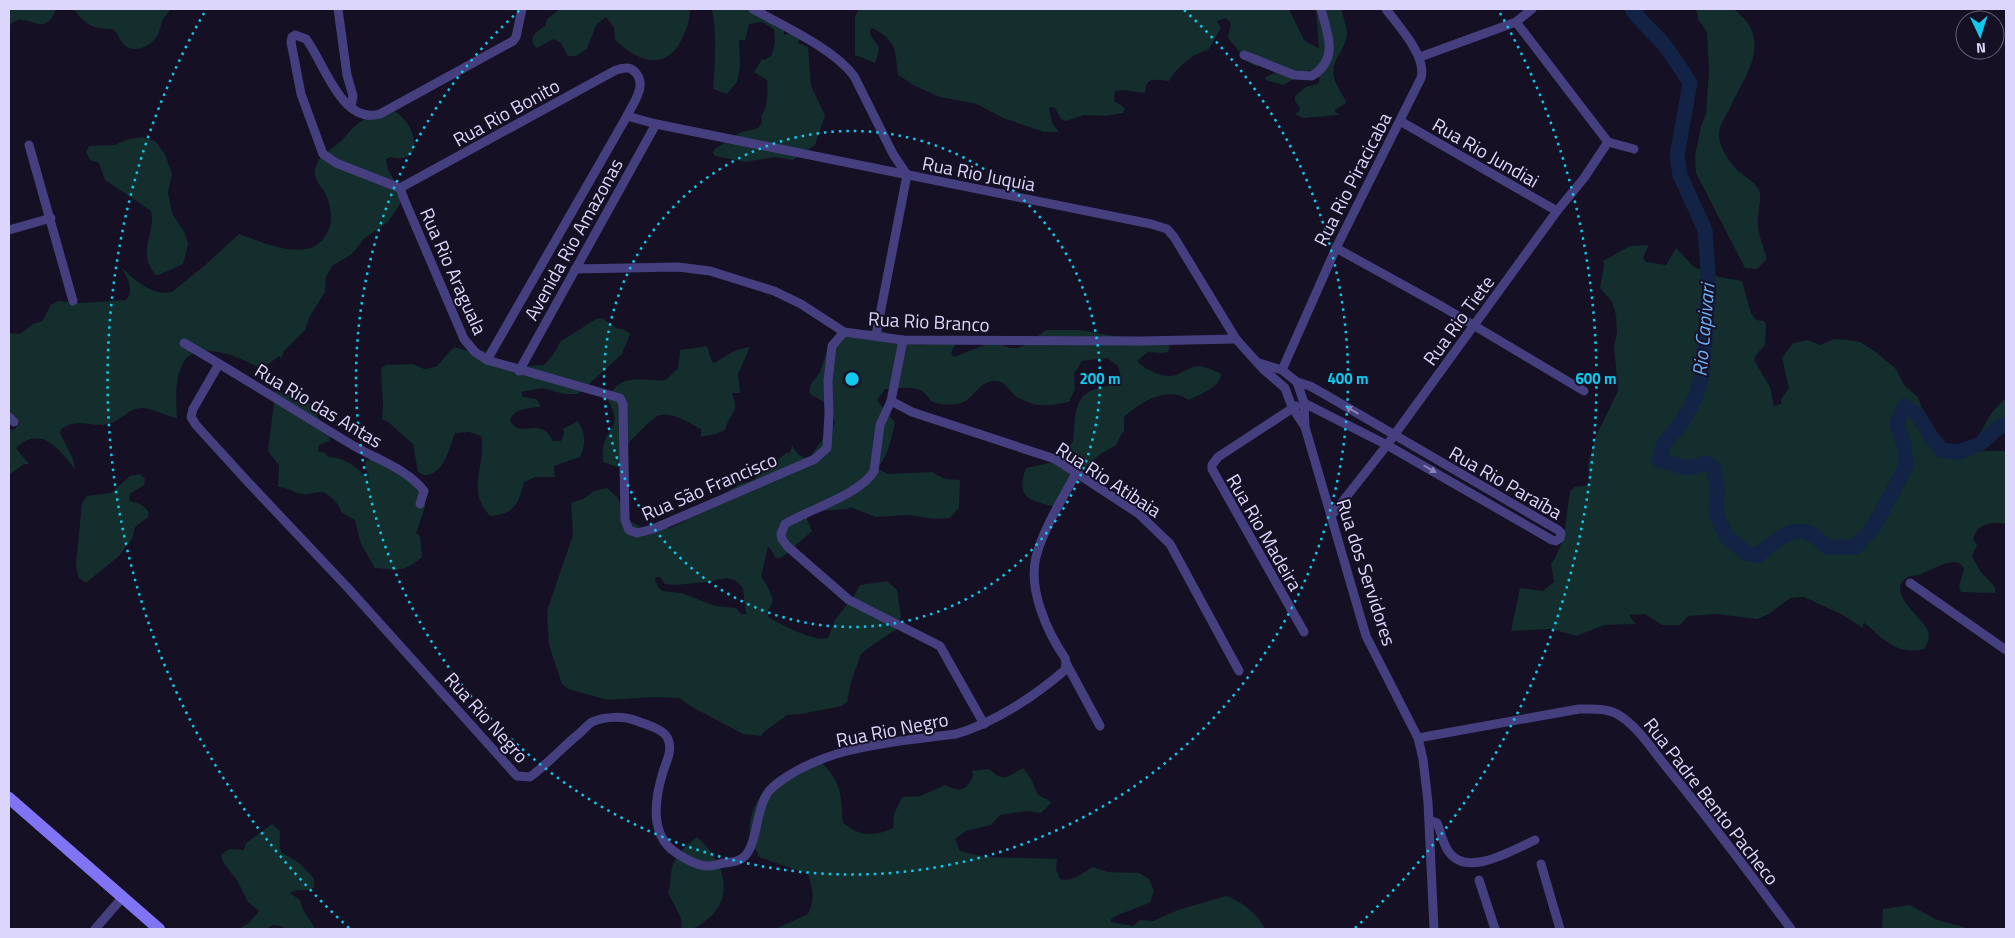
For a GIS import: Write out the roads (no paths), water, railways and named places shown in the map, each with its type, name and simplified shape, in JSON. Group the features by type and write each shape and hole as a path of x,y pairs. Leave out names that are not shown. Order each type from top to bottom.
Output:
{"main road":[{"path":"9,798 158,929"}],"street":[{"path":"338,9 347,75 352,96 351,106"},
{"path":"400,188 336,163 323,154 301,94 291,49 292,37 299,35 306,39 327,78 343,99 351,106 358,112 368,115 380,114 513,41 516,37 522,9"},
{"path":"753,9 827,52 847,66 854,76 893,154 907,175 876,335"},
{"path":"1244,55 1294,74 1312,76 1326,65 1328,54 1328,36 1322,9"},
{"path":"1386,9 1420,57 1516,22 1532,9"},
{"path":"1516,22 1608,142 1634,148"},
{"name":"Rua Rio Piracicaba","path":"1282,370 1336,248 1421,78 1423,71 1420,57"},
{"name":"Rua Rio Bonito","path":"400,188 622,68 628,68 636,72 641,83 627,116"},
{"name":"Rua Rio Juquia","path":"627,116 656,124 1151,224 1167,229 1174,237 1236,339 1285,388"},
{"name":"Avenida Rio Amazonas","path":"487,360 627,116"},
{"name":"Rua Rio Jundiai","path":"1400,121 1557,211"},
{"name":"Avenida Rio Amazonas","path":"519,371 656,124"},
{"name":"Rua Rio Tiete","path":"1332,515 1388,445 1557,211 1584,178 1608,142"},
{"path":"29,145 73,300"},
{"name":"Rua Rio Araguala","path":"400,188 464,339 475,352 487,360"},
{"path":"9,230 51,218"},
{"path":"1336,248 1475,326 1584,391"},
{"name":"Rua Rio Branco","path":"575,269 670,266 710,271 774,291 801,304 844,332 902,340 1141,341 1236,339"},
{"name":"Rua São Francisco","path":"487,360 519,371 620,398 623,404 625,520 629,530 637,533 653,529 815,459 827,448 828,381 832,346 844,332"},
{"path":"902,340 891,401 880,426 874,471 871,477 855,489 785,524 782,529 782,539 794,554 849,600 940,646 984,724"},
{"name":"Rua Rio das Antas","path":"184,343 356,447 404,472 418,483 424,491 420,504"},
{"name":"Rua Rio Juquia","path":"1257,362 1282,370"},
{"name":"Rua Rio Negro","path":"219,364 193,409 191,417 196,425 247,482 348,588 517,776 530,777 592,722 615,717 629,718 654,727 665,734 670,743 669,755 660,785 656,820 661,837 669,848 696,864 710,866 734,862 745,856 767,794 781,781 821,760 861,748 956,734 984,724 1050,683 1065,670 1066,663"},
{"name":"Rua Rio Paraíba","path":"1282,370 1297,382 1310,386 1558,530 1561,533 1560,538 1556,541 1552,540 1388,445 1304,403"},
{"path":"1285,388 1297,382"},
{"name":"Rua dos Servidores","path":"1297,382 1304,403 1305,427 1366,636 1418,738 1425,775 1429,820 1434,929"},
{"name":"Rua dos Servidores","path":"1285,388 1292,407 1305,427"},
{"name":"Rua Rio Atibaia","path":"891,401 912,412 1055,459 1139,514 1170,544 1220,632 1239,671"},
{"name":"Rua Rio Madeira","path":"1304,403 1292,407 1218,457 1212,465 1212,469 1304,632"},
{"path":"1076,473 1042,539 1034,570 1041,609 1048,630 1065,658 1100,726"},
{"path":"1910,584 2006,650"},
{"name":"Rua Padre Bento Pacheco","path":"1418,738 1579,709 1599,709 1615,713 1631,724 1667,768 1733,850 1791,929"},
{"path":"1429,820 1437,823 1448,851 1455,859 1466,864 1483,862 1535,840"},
{"path":"1541,864 1560,929"},
{"path":"1480,880 1495,929"},
{"path":"95,929 122,898"}],"waterway":[{"name":"Rio Capivari","path":"1632,9 1665,46 1690,83 1677,156 1680,175 1705,230 1709,287 1702,376 1695,398 1683,421 1664,443 1659,460 1688,468 1706,463 1714,468 1717,487 1716,514 1726,536 1746,553 1758,555 1776,541 1790,533 1797,532 1811,534 1827,547 1855,547 1873,528 1906,466 1904,445 1897,424 1904,406 1918,415 1942,450 1959,452 1980,444 1998,428 2006,424"}]}
